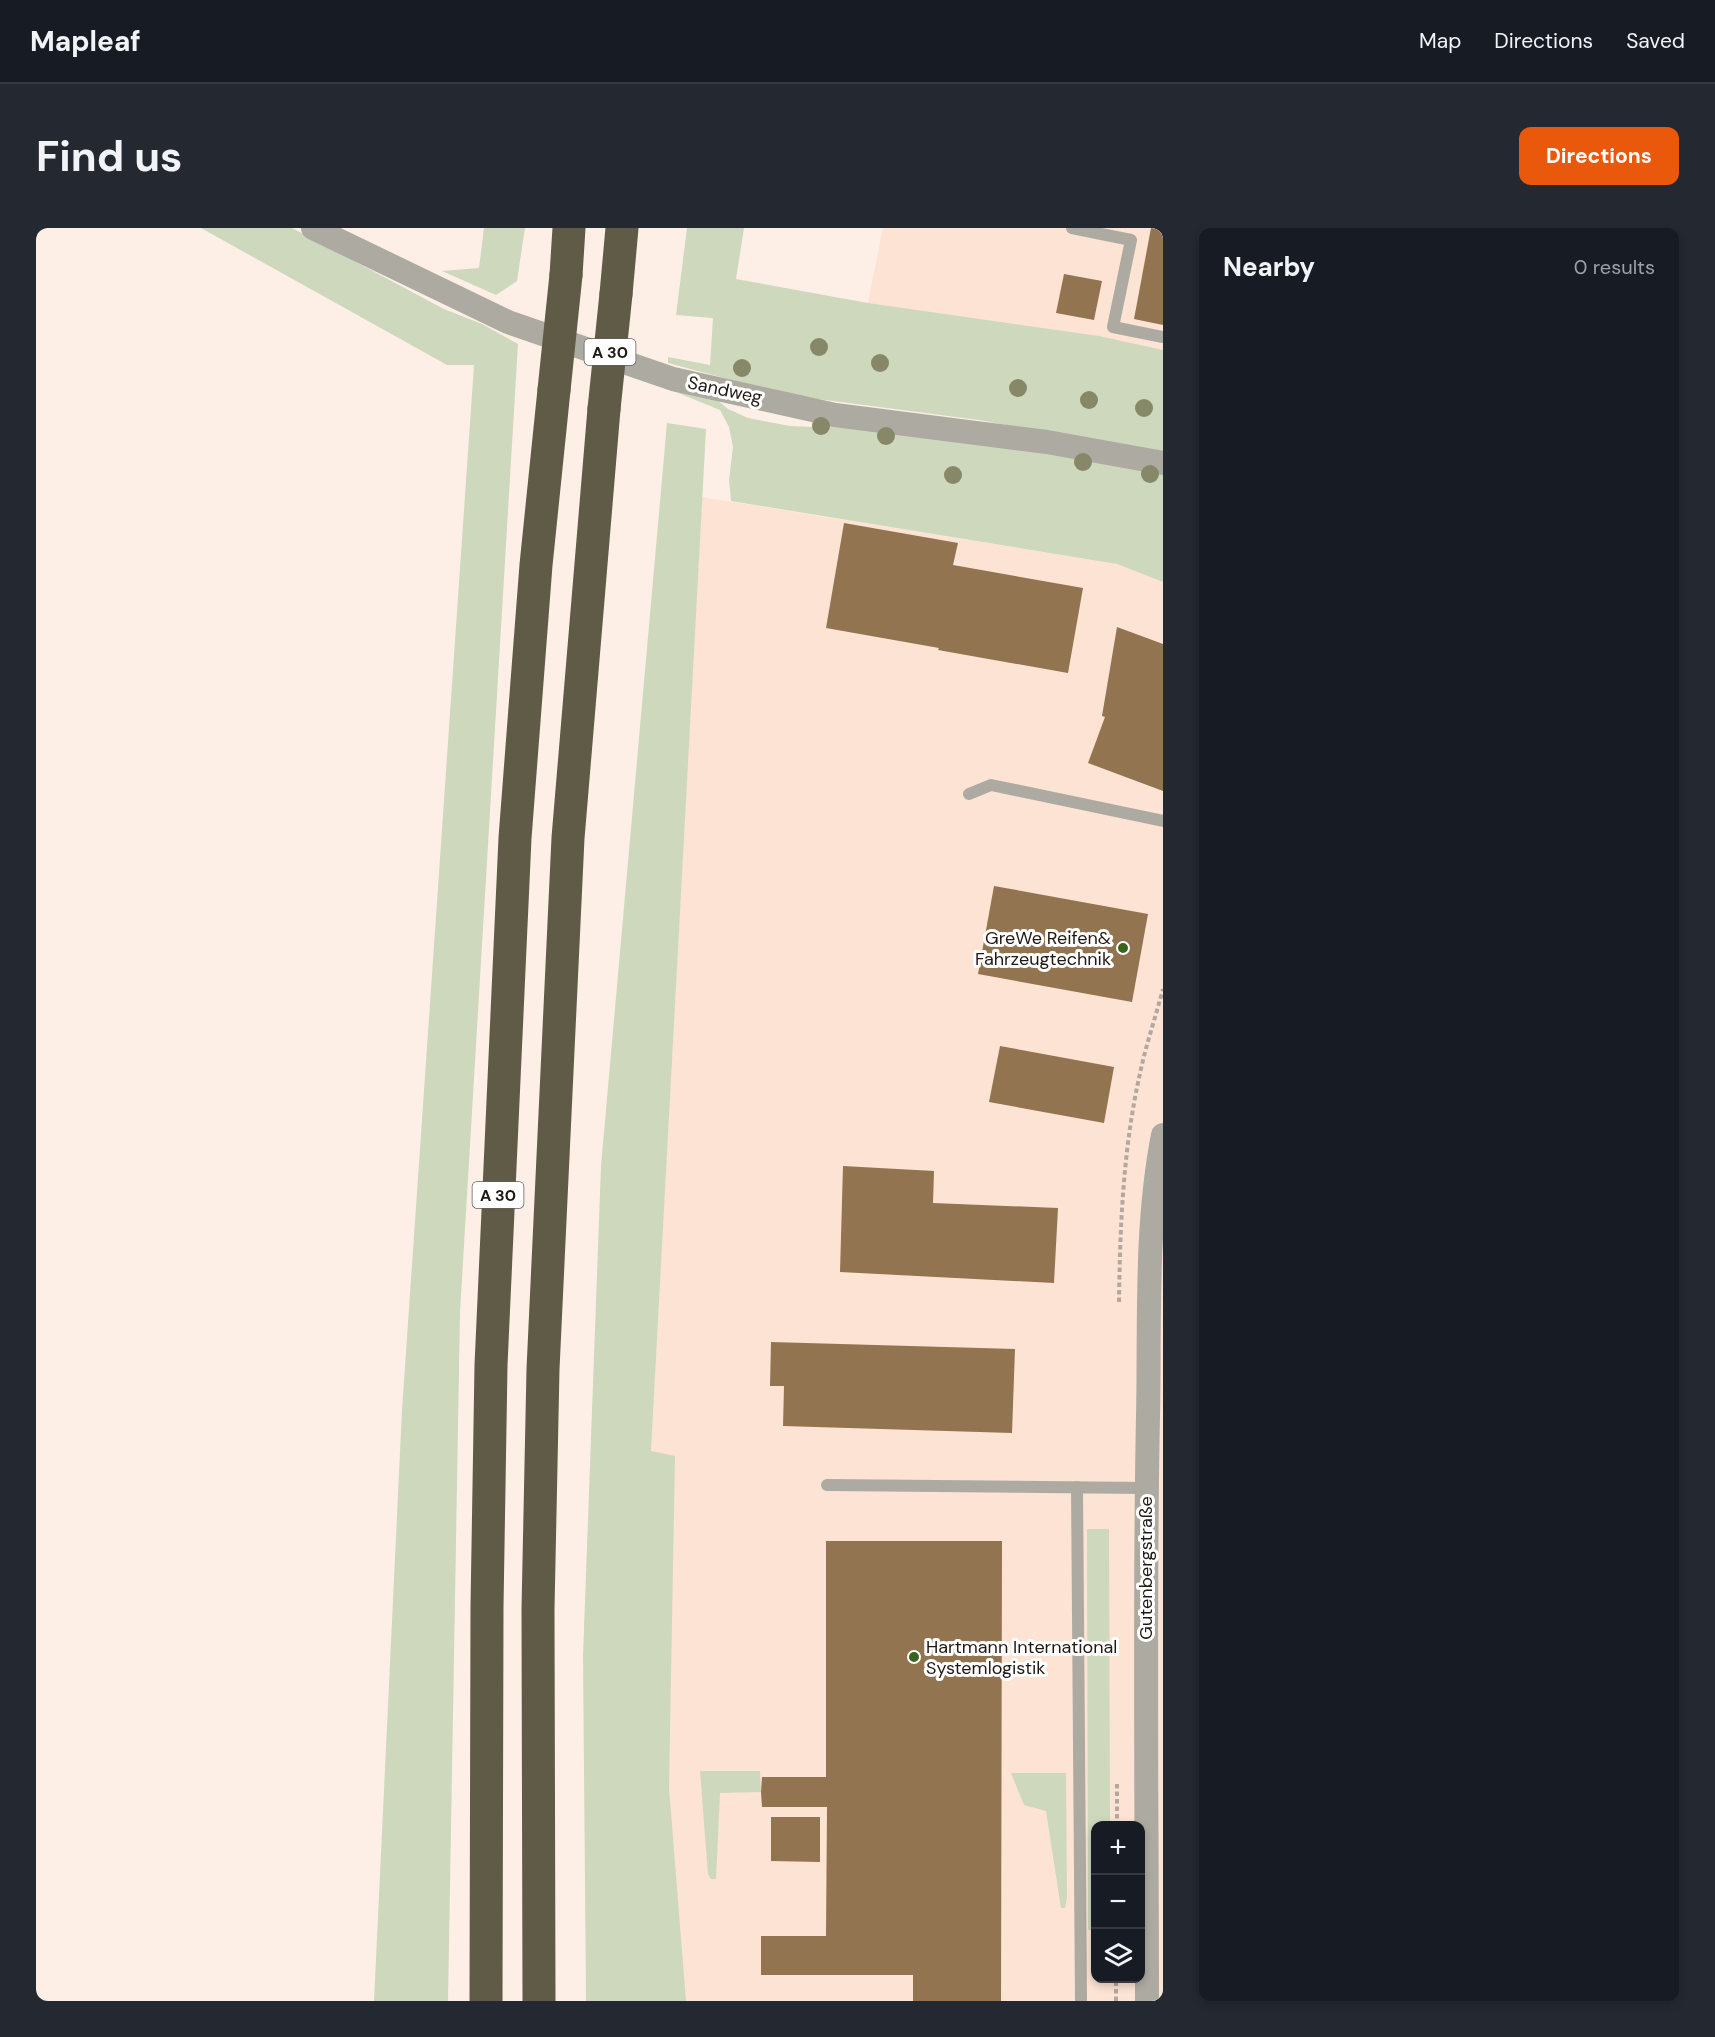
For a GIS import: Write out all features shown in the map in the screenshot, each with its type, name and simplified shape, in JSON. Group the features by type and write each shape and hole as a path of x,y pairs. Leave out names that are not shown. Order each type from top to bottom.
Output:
{"highway":[{"name":"A 30","path":"486,2001 487,1607 492,1353 516,838 536,565 569,228"},
{"name":"A 30","path":"538,2001 538,1609 543,1370 568,838 604,409 622,228"}],"street":[{"name":"Sandweg","path":"313,228 508,322 673,379 835,414 1047,441 1163,463"},
{"name":"Gutenbergstraße","path":"1147,2001 1146,1488 1150,1266 1163,1135"}],"lane":[{"path":"1072,228 1131,240 1113,327 1163,338"},
{"path":"969,794 991,785 1163,821"},
{"path":"827,1485 1146,1488"},
{"path":"1077,1487 1081,2001"}],"path":[{"path":"1116,1983 1116,2001"}],"shaded area":[{"path":"883,228 1163,228 1163,350 1098,336 868,303"},
{"path":"702,497 1117,564 1163,582 1163,2001 654,2001 651,1451"}],"green space":[{"path":"201,228 292,228 444,309 482,324 518,344 460,1312 448,2001 374,2001 402,1410 474,365 447,365"},
{"path":"484,228 525,228 517,281 496,295 442,271 479,268"},
{"path":"687,228 744,228 736,279 868,303 1099,336 1163,350 1163,451 979,420 787,395 668,363 668,357 710,365 713,318 676,315"},
{"path":"666,388 716,399 728,409 748,418 790,426 813,427 833,419 1163,471 1163,582 1117,564 731,501 729,480 733,447 729,427 720,410"},
{"path":"667,423 706,429 651,1451 675,1456 669,1788 686,2001 586,2001 583,1656 601,1166"},
{"path":"1087,1529 1109,1529 1110,1821 1091,1821 1091,1930 1088,1930"},
{"path":"700,1771 760,1771 761,1792 720,1793 716,1879 711,1879 708,1874"},
{"path":"1011,1773 1066,1773 1067,1898 1065,1908 1061,1908 1046,1811 1024,1805"}],"building":[{"path":"1151,228 1163,228 1163,325 1134,319"},
{"path":"1064,274 1102,281 1094,320 1056,313"},
{"path":"844,523 958,543 953,565 1083,588 1068,673 826,628"},
{"path":"1117,627 1163,644 1163,791 1088,763 1105,717 1102,716"},
{"path":"994,886 1148,914 1132,1002 978,974"},
{"path":"1000,1046 1114,1067 1104,1123 989,1102"},
{"path":"843,1166 934,1171 933,1203 1058,1208 1054,1283 840,1272"},
{"path":"771,1342 1015,1349 1012,1433 783,1426 784,1386 770,1386"},
{"path":"826,1541 1002,1541 1001,2001 913,2001 913,1975 761,1975 761,1936 826,1936 827,1807 762,1807 761,1792 762,1777 826,1777"},
{"path":"771,1817 820,1817 820,1862 771,1861"}],"place":[{"name":"GreWe Reifen& Fahrzeugtechnik","path":"1123,948"},
{"name":"Hartmann International Systemlogistik","path":"914,1657"}]}
